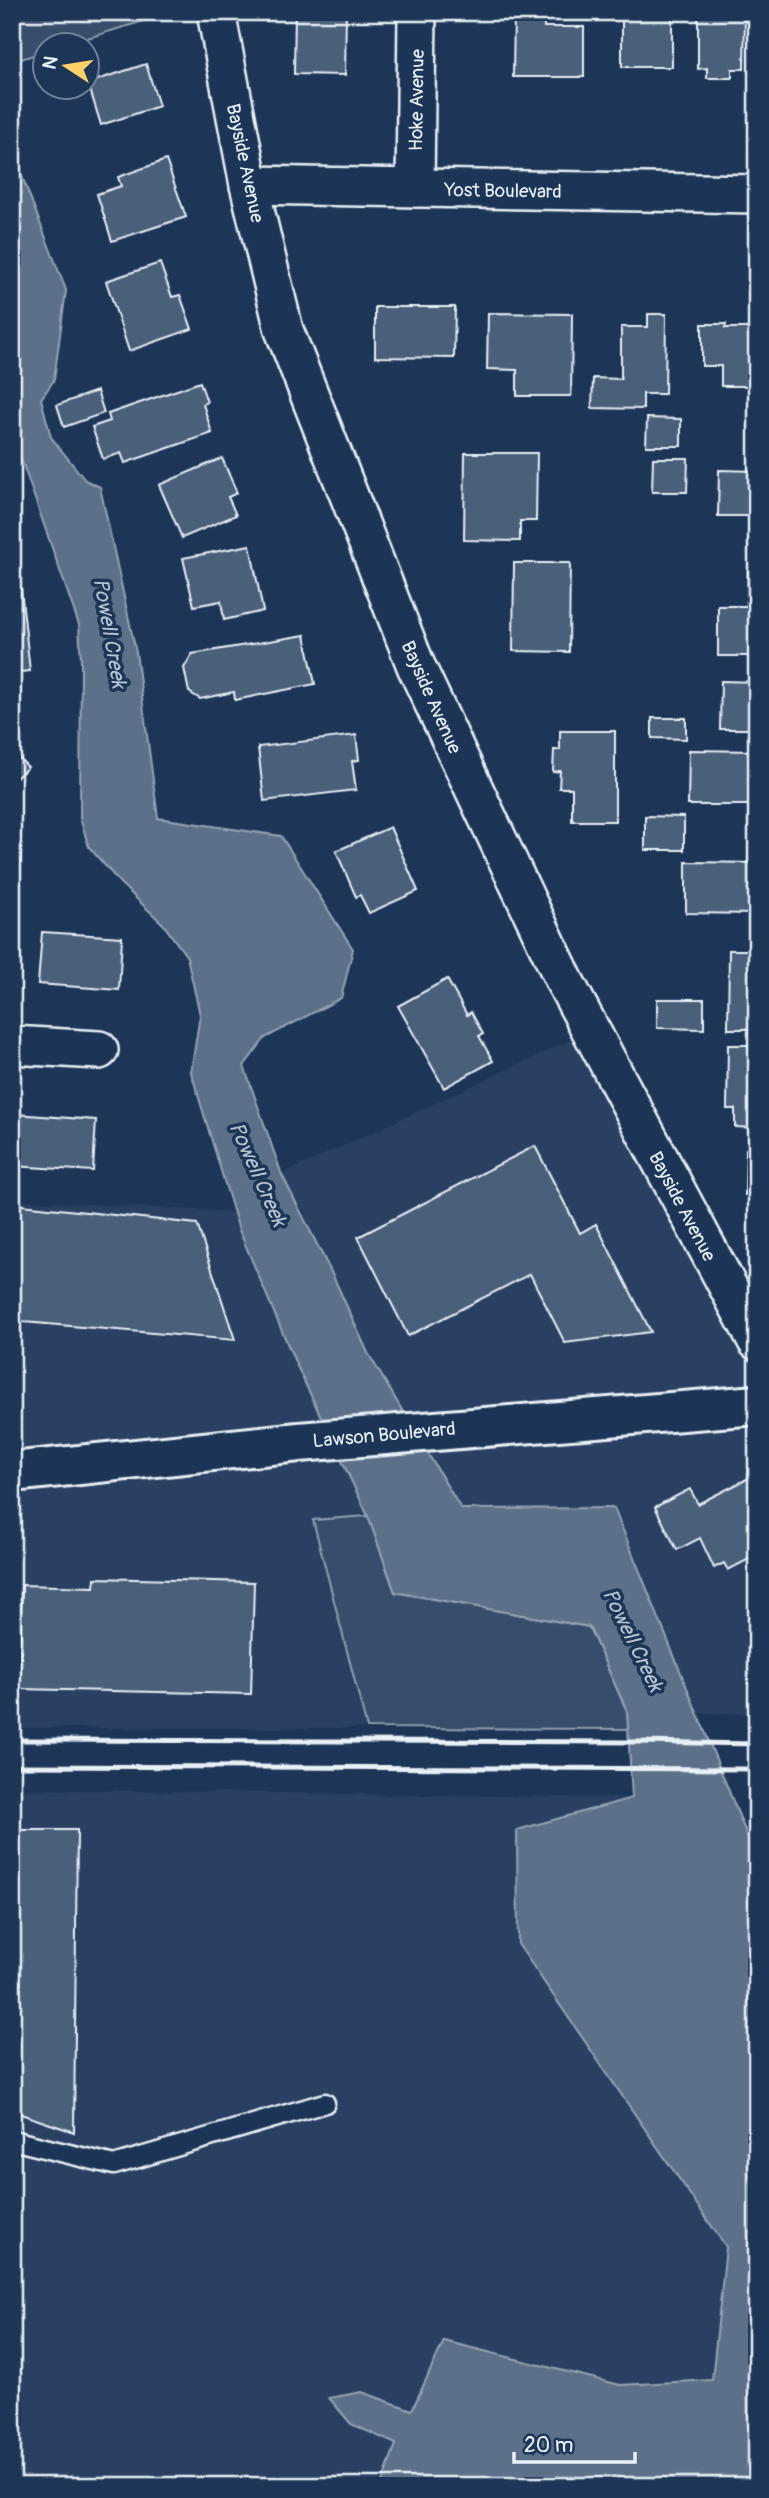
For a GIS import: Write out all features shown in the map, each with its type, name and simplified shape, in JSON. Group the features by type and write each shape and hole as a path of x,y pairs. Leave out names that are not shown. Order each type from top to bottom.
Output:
{"main road":[{"name":"Lawson Boulevard","path":"12,1472 299,1441 757,1405"}],"street":[{"name":"Bayside Avenue","path":"216,12 249,185 284,330 416,666 565,982 757,1341"},
{"name":"Hoke Avenue","path":"415,188 417,12"},
{"name":"Yost Boulevard","path":"249,185 757,194"},
{"path":"12,1045 99,1050"}],"lane":[{"path":"12,2140 114,2165 325,2103"}],"shaded area":[{"path":"12,12 149,12 150,19 102,34 32,32 32,55 21,59 12,74"},
{"path":"584,1034 757,1320 757,1714 699,1713 614,1508 461,1509 368,1353 282,1174"},
{"path":"12,1200 233,1212 368,1516 313,1520 367,1728 12,1728"},
{"path":"368,1516 395,1592 589,1627 627,1711 629,1729 367,1728 313,1520"},
{"path":"12,1789 632,1798 517,1830 518,1944 726,2247 712,2380 620,2385 445,2341 412,2410 362,2393 351,2424 396,2444 381,2486 12,2486"}],"water":[{"name":"Powell Creek","path":"12,162 18,166 66,290 54,380 41,399 51,437 85,480 100,487 136,652 158,818 281,836 353,949 341,998 265,1038 244,1066 282,1175 368,1353 461,1509 614,1508 757,1860 757,2486 381,2486 396,2444 351,2424 329,2398 362,2392 412,2410 444,2341 620,2385 712,2380 726,2247 518,1944 517,1830 632,1798 627,1711 589,1627 395,1592 368,1516 296,1364 239,1230 191,1072 200,1015 187,957 163,924 120,883 89,847 80,818 79,625 12,433"}],"building":[{"path":"295,12 346,12 345,75 294,74"},
{"path":"514,12 544,12 544,27 584,27 584,77 513,77"},
{"path":"622,12 672,12 672,67 622,67"},
{"path":"698,12 745,12 744,69 732,69 732,78 707,78 707,68 698,69"},
{"path":"146,64 159,106 101,125 94,102 102,102 102,78"},
{"path":"166,160 186,217 112,241 97,194 121,186 118,177"},
{"path":"160,263 172,297 180,295 192,329 129,351 106,281"},
{"path":"375,307 455,307 454,358 375,357"},
{"path":"755,312 757,386 721,386 721,366 702,366 702,324 726,324 725,328 755,328"},
{"path":"488,313 572,314 571,396 517,396 517,370 487,369"},
{"path":"648,314 666,314 665,394 643,394 643,409 592,408 593,378 621,379 621,327 648,327"},
{"path":"200,382 207,402 203,404 212,433 125,463 121,453 103,459 92,427 110,421 108,414"},
{"path":"97,391 104,413 64,427 57,405"},
{"path":"647,418 681,419 681,446 646,446"},
{"path":"465,453 537,453 536,521 520,521 520,541 464,540"},
{"path":"222,458 237,493 228,497 236,515 182,538 159,485"},
{"path":"653,458 688,458 687,492 652,492"},
{"path":"719,470 757,471 757,516 718,516"},
{"path":"250,545 263,611 224,620 221,601 194,606 183,558"},
{"path":"514,563 570,563 569,652 513,651"},
{"path":"748,570 757,570 757,656 718,656 718,606 747,606"},
{"path":"21,589 30,671 12,673 12,590"},
{"path":"305,635 315,684 235,700 234,692 200,699 189,692 184,668 192,654"},
{"path":"721,681 757,682 757,729 720,729"},
{"path":"652,718 686,718 686,739 652,738"},
{"path":"560,731 615,731 615,821 572,821 572,788 559,788 560,771 553,772 554,750 560,750"},
{"path":"356,735 359,760 352,761 356,790 264,801 258,747"},
{"path":"689,750 757,751 757,805 688,805"},
{"path":"12,751 28,767 12,782"},
{"path":"645,816 684,817 684,850 645,850"},
{"path":"390,827 418,891 369,913 360,895 356,897 336,851"},
{"path":"686,862 757,863 757,914 686,913"},
{"path":"42,932 122,937 119,990 38,984"},
{"path":"729,950 757,950 757,1029 728,1029"},
{"path":"447,979 467,1015 471,1012 483,1034 479,1036 493,1061 444,1088 398,1006"},
{"path":"657,999 704,999 704,1029 657,1028"},
{"path":"728,1045 757,1045 757,1128 735,1127 735,1109 727,1109"},
{"path":"15,1114 96,1120 93,1171 12,1166"},
{"path":"535,1146 580,1233 596,1224 651,1332 565,1343 530,1274 408,1336 358,1237"},
{"path":"746,1149 757,1149 757,1212 751,1212 751,1195 745,1195"},
{"path":"12,1204 197,1224 235,1340 12,1321"},
{"path":"757,1474 757,1555 728,1570 724,1563 714,1568 700,1538 677,1550 655,1507 690,1489 698,1504"},
{"path":"95,1578 254,1582 251,1694 19,1689 22,1585 94,1587"},
{"path":"12,1830 77,1830 74,2132 12,2111"}],"railway":[{"path":"12,1740 757,1744"},
{"path":"12,1766 757,1769"}]}
